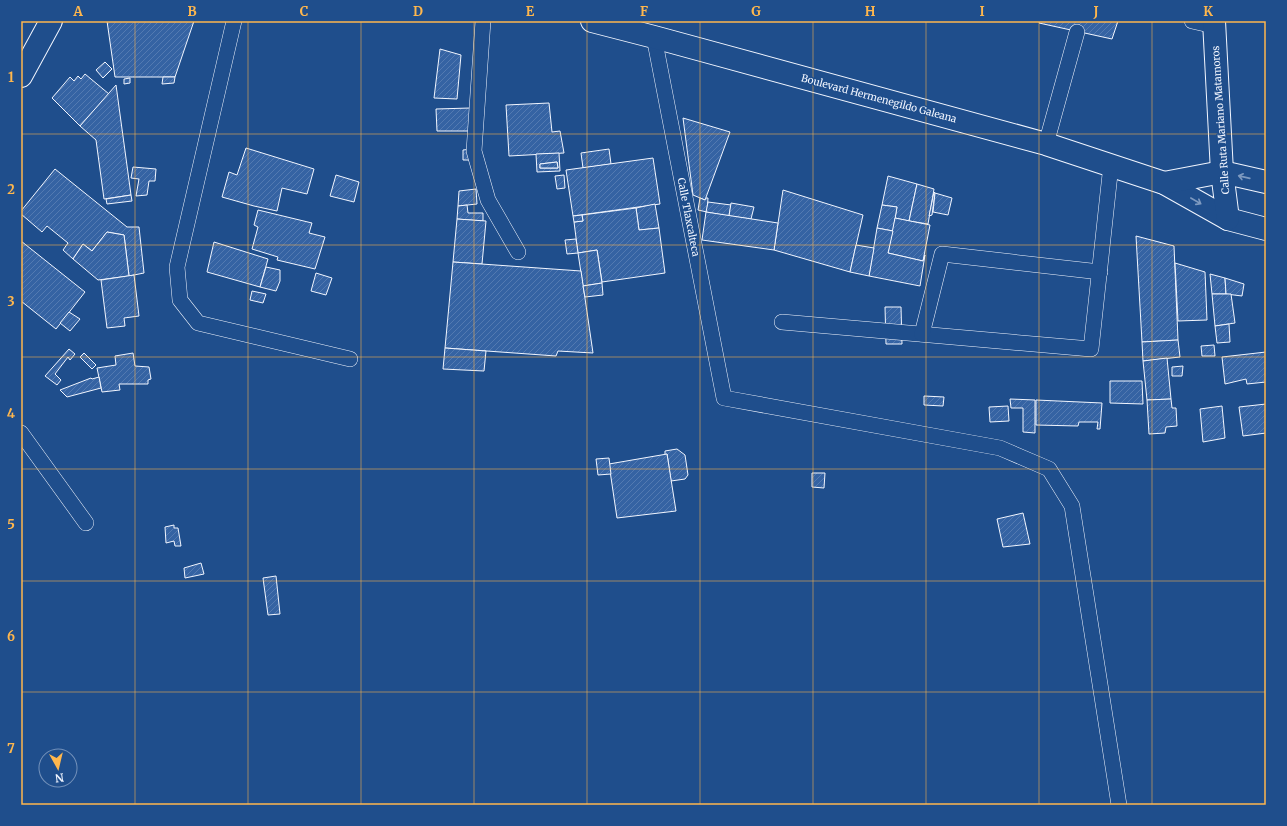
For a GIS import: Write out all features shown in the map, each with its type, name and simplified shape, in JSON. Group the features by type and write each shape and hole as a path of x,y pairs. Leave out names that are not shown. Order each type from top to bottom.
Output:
{"main road":[{"path":"21,76 51,21"},
{"name":"Boulevard Hermenegildo Galeana","path":"592,21 1046,144 1164,182 1228,220 1266,229"},
{"name":"Calle Ruta Mariano Matamoros","path":"1214,24 1222,172 1228,220"},
{"name":"Boulevard Hermenegildo Galeana","path":"1164,182 1222,172 1266,182"}],"lane":[{"path":"234,21 177,267 180,300 198,323 350,359"},
{"path":"483,21 474,151 488,200 518,252"},
{"path":"1192,21 1214,24"},
{"path":"1046,144 1077,32"},
{"name":"Calle Tlaxcalteca","path":"654,37 724,398 1000,448 1049,469 1072,506 1119,805"},
{"path":"782,322 1092,349 1111,166"},
{"path":"922,334 942,254 1100,272"},
{"path":"21,433 86,523"}],"building":[{"path":"107,21 194,21 175,77 115,77"},
{"path":"1040,21 1118,21 1112,39 1039,23"},
{"path":"440,49 461,55 457,99 434,98"},
{"path":"105,62 112,69 103,78 96,70"},
{"path":"85,74 109,94 80,126 52,98 70,77 74,81 78,76 81,79"},
{"path":"163,77 175,77 174,83 162,84"},
{"path":"130,78 130,83 124,84 124,79"},
{"path":"116,85 131,195 104,199 96,140 80,126"},
{"path":"549,103 552,132 560,131 564,153 509,156 506,105"},
{"path":"470,108 471,131 437,131 436,109"},
{"path":"683,118 730,132 705,200 693,195"},
{"path":"246,148 314,169 307,194 282,188 277,211 222,197 229,172 237,175"},
{"path":"472,149 472,160 463,160 463,150"},
{"path":"609,149 611,164 583,168 581,153"},
{"path":"559,153 560,171 537,172 536,154","holes":["557,162 558,168 540,168 540,164"]},
{"path":"653,158 660,204 573,216 566,170"},
{"path":"557,162 558,168 540,168 540,164"},
{"path":"133,167 156,169 155,181 149,181 147,195 136,196 139,179 131,178"},
{"path":"55,169 127,227 139,227 144,273 129,276 124,235 107,232 92,251 83,244 73,259 63,250 68,243 47,226 42,232 21,214 21,211"},
{"path":"336,175 359,182 354,202 330,196"},
{"path":"564,175 565,188 557,189 555,176"},
{"path":"888,176 917,184 909,221 895,218 897,207 882,205"},
{"path":"917,184 934,189 928,224 909,221"},
{"path":"476,189 477,204 458,206 459,191"},
{"path":"783,190 863,215 850,272 774,250"},
{"path":"934,192 932,215 929,216"},
{"path":"935,193 952,198 948,215 933,212"},
{"path":"131,195 132,201 107,204 106,199"},
{"path":"700,198 705,200 708,198 707,212 698,210"},
{"path":"708,202 731,205 729,216 706,212"},
{"path":"731,203 754,207 751,219 729,216"},
{"path":"655,204 659,228 639,230 636,208"},
{"path":"467,205 468,213 483,213 483,221 457,219 458,206"},
{"path":"882,205 897,207 893,231 877,228"},
{"path":"636,208 639,230 659,228 665,273 602,282 597,250 578,253 574,222 583,221 582,215"},
{"path":"258,210 312,223 309,233 325,237 315,269 277,260 278,257 252,249 258,227 254,225"},
{"path":"706,212 778,223 774,250 702,240"},
{"path":"582,215 583,221 574,222 573,216"},
{"path":"895,218 930,225 923,261 888,253"},
{"path":"457,219 486,221 482,264 453,262"},
{"path":"877,228 893,231 888,253 923,261 925,255 920,286 869,276"},
{"path":"107,232 124,235 129,276 98,280 73,259 83,244 92,251"},
{"path":"1136,236 1174,246 1178,340 1142,342"},
{"path":"576,239 578,253 567,254 565,240"},
{"path":"21,241 85,292 56,329 21,301"},
{"path":"214,242 268,259 260,287 207,272"},
{"path":"856,245 874,248 869,276 850,272"},
{"path":"597,250 602,283 583,286 578,253"},
{"path":"453,262 581,271 593,353 558,351 556,356 445,348"},
{"path":"1175,263 1205,272 1207,320 1178,321"},
{"path":"266,267 280,270 280,281 276,291 260,287"},
{"path":"316,273 332,278 326,295 311,291"},
{"path":"1210,274 1225,278 1226,294 1212,294"},
{"path":"134,275 139,316 124,318 125,326 107,328 101,280"},
{"path":"1225,278 1244,284 1242,296 1226,294"},
{"path":"602,283 603,295 585,297 583,286"},
{"path":"252,291 266,294 263,303 250,300"},
{"path":"1212,294 1231,294 1235,323 1215,326"},
{"path":"885,307 901,307 902,344 886,344"},
{"path":"69,312 80,319 70,331 60,323"},
{"path":"1229,324 1230,342 1217,343 1215,326"},
{"path":"1178,340 1180,357 1143,361 1142,342"},
{"path":"1214,345 1215,356 1202,356 1201,346"},
{"path":"445,348 486,351 484,371 443,369"},
{"path":"69,349 75,354 70,360 68,357 55,374 61,380 57,385 45,376"},
{"path":"1266,352 1266,382 1247,384 1246,379 1225,384 1222,357"},
{"path":"84,353 96,365 92,369 80,357"},
{"path":"133,353 135,366 149,367 151,379 148,380 148,384 119,384 120,390 102,392 97,368 116,365 115,356"},
{"path":"1167,358 1171,399 1147,400 1143,361"},
{"path":"1183,366 1182,376 1172,376 1172,367"},
{"path":"99,377 101,388 67,397 60,390 91,378"},
{"path":"1110,381 1142,381 1143,404 1110,403"},
{"path":"924,396 944,397 943,406 924,405"},
{"path":"1010,399 1035,400 1035,433 1023,432 1023,408 1011,408"},
{"path":"1171,399 1172,408 1176,408 1177,426 1166,427 1165,433 1149,434 1147,400"},
{"path":"1036,400 1102,403 1100,429 1097,429 1098,422 1079,422 1078,426 1036,425"},
{"path":"1266,404 1266,433 1243,436 1239,407"},
{"path":"1008,406 1009,421 990,422 989,407"},
{"path":"1222,406 1225,438 1203,442 1200,409"},
{"path":"677,449 685,455 688,475 685,479 671,481 667,454 665,455 665,451"},
{"path":"667,454 676,511 617,518 609,464"},
{"path":"609,458 611,474 598,475 596,459"},
{"path":"812,473 825,473 824,488 812,487"},
{"path":"1023,513 1030,544 1003,547 997,519"},
{"path":"174,525 174,528 178,528 181,546 175,546 174,541 166,543 165,527"},
{"path":"201,563 204,574 185,578 184,568"},
{"path":"276,576 280,614 268,615 263,578"}]}
